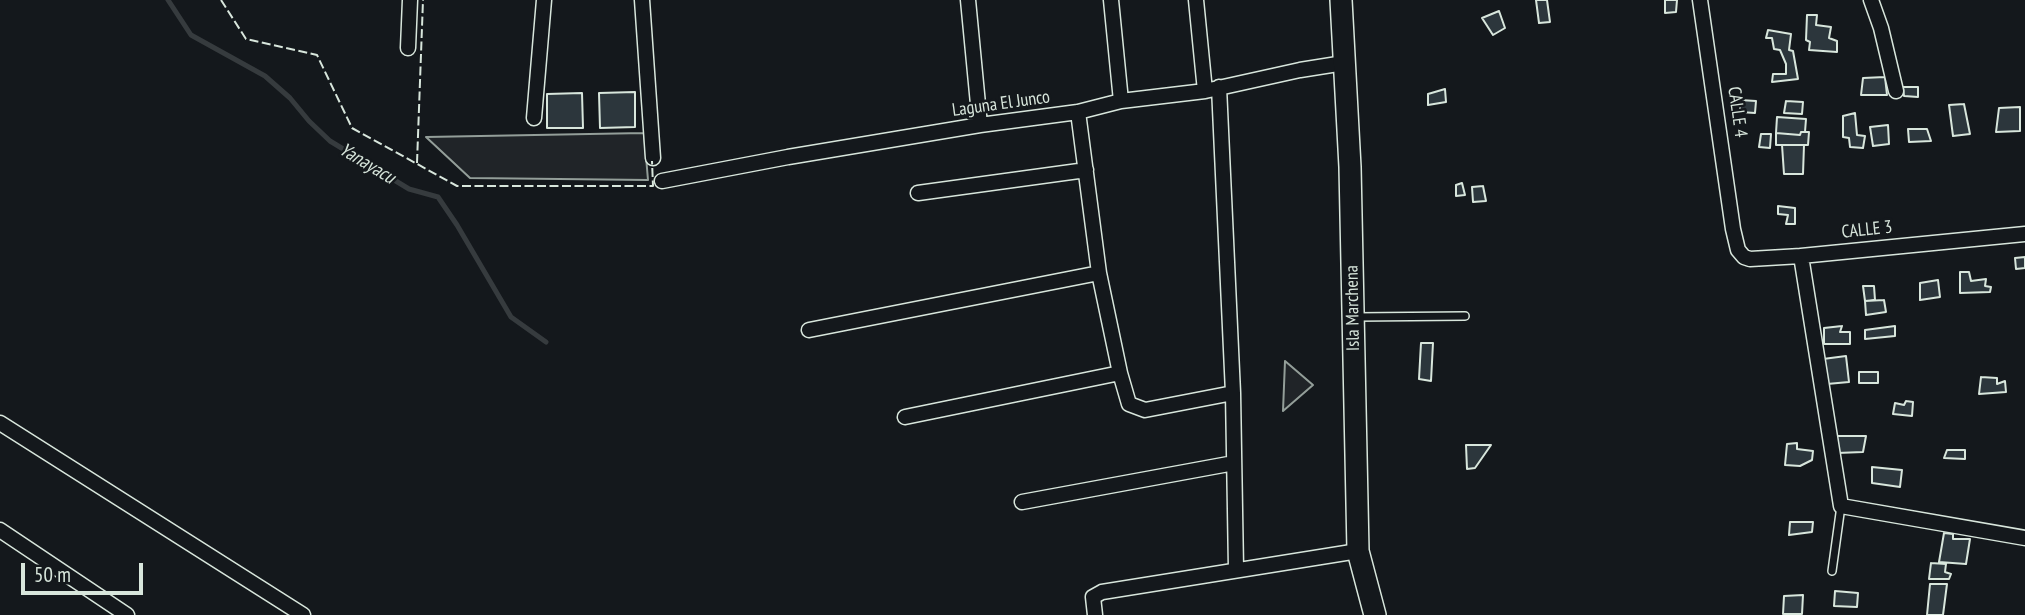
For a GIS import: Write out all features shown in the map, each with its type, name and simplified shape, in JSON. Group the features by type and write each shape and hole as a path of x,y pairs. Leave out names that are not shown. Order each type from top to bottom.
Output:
{"street":[{"path":"408,48 410,0"},
{"path":"534,118 544,0"},
{"path":"642,0 653,158"},
{"path":"968,0 980,125"},
{"path":"1111,0 1121,101"},
{"path":"1196,0 1212,89 1233,393 1237,569"},
{"name":"Isla Marchena","path":"1341,0 1350,167 1358,551 1375,615"},
{"name":"CALLE 4","path":"1700,0 1733,229"},
{"path":"1871,0 1881,28 1895,91"},
{"name":"Laguna El Junco","path":"662,181 980,125 1078,112 1121,101 1212,89 1344,63"},
{"path":"1078,112 1099,273 1129,404 1145,410 1233,393"},
{"path":"918,193 1086,170"},
{"name":"CALLE 3","path":"1733,229 1738,250 1746,258 1801,256 2025,234"},
{"path":"1801,256 1841,506 2025,538"},
{"path":"809,330 1099,273"},
{"path":"905,416 1120,373"},
{"path":"0,422 303,615"},
{"path":"1022,502 1234,463"},
{"path":"0,530 127,615"},
{"path":"1095,615 1093,597 1102,592 1358,551"}],"lane":[{"path":"1353,317 1465,316"},
{"path":"1832,570 1841,506"}],"shaded area":[{"path":"644,133 648,180 470,178 426,137"},
{"path":"1285,361 1313,385 1283,411"}],"building":[{"path":"1536,0 1547,0 1550,22 1539,23"},
{"path":"1665,0 1677,0 1676,12 1665,13"},
{"path":"1499,11 1505,28 1493,35 1482,18"},
{"path":"1807,15 1817,15 1816,25 1831,27 1829,38 1837,41 1837,52 1809,50 1810,42 1806,40"},
{"path":"1768,30 1791,34 1789,50 1793,51 1798,79 1772,82 1773,74 1786,74 1786,64 1780,50 1774,49 1772,38 1766,38"},
{"path":"1885,77 1887,95 1861,95 1863,78"},
{"path":"1903,87 1918,87 1918,97 1904,96"},
{"path":"1445,89 1446,102 1428,105 1428,94"},
{"path":"635,92 635,127 600,128 599,93"},
{"path":"582,93 583,128 547,128 547,94"},
{"path":"1740,100 1756,101 1755,113 1740,112"},
{"path":"1786,101 1803,102 1802,114 1784,113"},
{"path":"1964,104 1970,134 1953,136 1949,105"},
{"path":"2020,107 2020,131 1996,132 1999,108"},
{"path":"1855,113 1857,135 1865,136 1863,148 1850,147 1849,138 1843,137 1843,116"},
{"path":"1777,117 1806,119 1805,132 1800,135 1776,133"},
{"path":"1888,125 1889,144 1873,146 1870,127"},
{"path":"1908,129 1927,129 1931,141 1909,142"},
{"path":"1801,132 1809,132 1808,145 1776,145 1776,133 1800,135"},
{"path":"1761,134 1771,134 1770,148 1759,147"},
{"path":"1782,145 1804,145 1803,174 1784,174"},
{"path":"1462,183 1465,195 1456,196 1456,185"},
{"path":"1483,186 1486,201 1473,202 1472,187"},
{"path":"1778,206 1795,208 1795,224 1786,224 1788,215 1778,214"},
{"path":"2025,257 2025,268 2016,269 2015,258"},
{"path":"1960,272 1969,272 1971,281 1986,279 1985,286 1991,287 1990,292 1960,293"},
{"path":"1938,280 1940,297 1920,300 1920,283"},
{"path":"1863,286 1874,286 1875,300 1865,301"},
{"path":"1884,300 1886,312 1866,315 1865,301"},
{"path":"1842,326 1840,332 1850,332 1850,344 1824,344 1824,328"},
{"path":"1895,326 1895,336 1865,339 1865,330"},
{"path":"1421,343 1433,343 1431,381 1419,379"},
{"path":"1846,356 1849,382 1827,384 1823,359"},
{"path":"1859,372 1878,372 1878,383 1859,383"},
{"path":"1981,377 1997,378 1997,384 2005,381 2006,392 1979,394"},
{"path":"1906,401 1913,402 1912,416 1893,414 1895,403 1904,405"},
{"path":"1837,436 1866,436 1863,452 1837,453"},
{"path":"1797,443 1797,449 1813,451 1812,460 1800,466 1785,465 1787,444"},
{"path":"1466,445 1491,445 1475,468 1467,469"},
{"path":"1947,450 1965,450 1965,459 1944,458"},
{"path":"1872,467 1902,470 1900,487 1872,483"},
{"path":"1790,522 1813,522 1812,532 1789,535"},
{"path":"1944,533 1953,534 1953,539 1970,539 1966,564 1939,562"},
{"path":"1931,563 1946,564 1945,572 1951,574 1949,579 1929,579"},
{"path":"1930,584 1947,584 1943,615 1927,615"},
{"path":"1835,591 1858,593 1857,607 1834,606"},
{"path":"1803,595 1802,614 1783,614 1784,596"}],"waterway":[{"name":"Yanayacu","path":"168,0 191,35 265,76 290,98 330,141 409,189 438,197 511,317 546,342"}],"fence":[{"path":"221,0 246,39 317,55 352,128 457,186 653,186 652,161"},
{"path":"417,163 423,0"}]}
